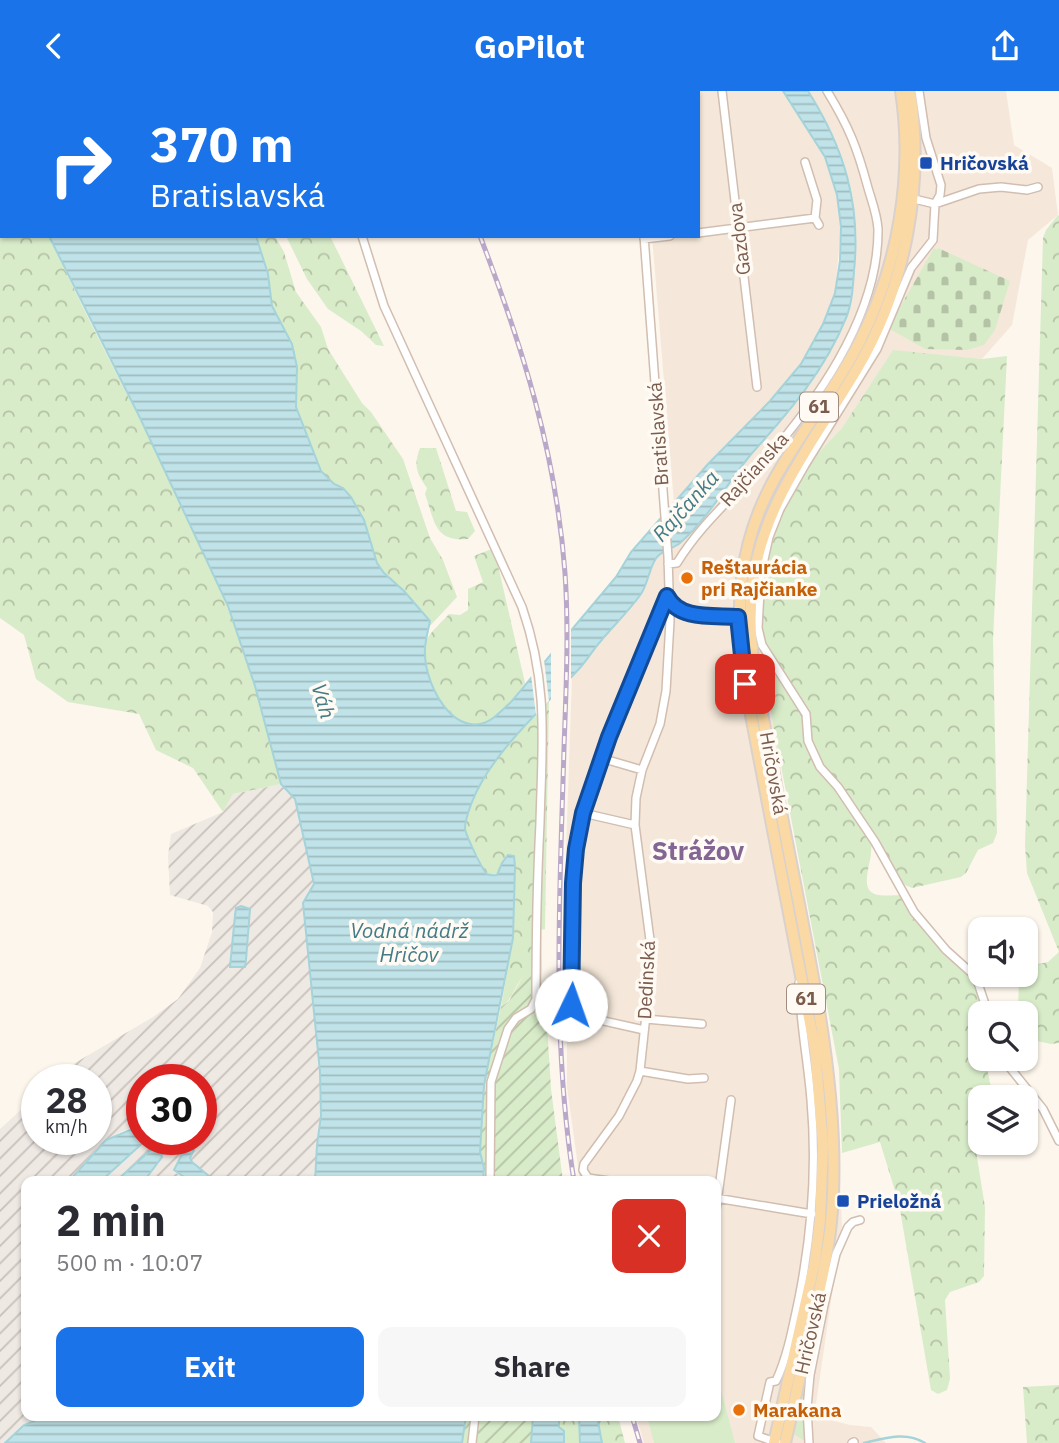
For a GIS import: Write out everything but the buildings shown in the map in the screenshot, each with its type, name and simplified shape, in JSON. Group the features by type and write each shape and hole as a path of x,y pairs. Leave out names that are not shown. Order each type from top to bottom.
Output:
{"main road":[{"name":"Hričovská","path":"778,1442 782,1382 815,1261 823,1177 819,1080 745,684 738,617 744,561 758,515 774,480 849,360 867,326 892,260 902,197 905,138 901,91"},
{"name":"Hričovská","path":"778,1442 828,1244 833,1191 832,1145 828,1079 818,1005 752,653 751,591 760,547 776,501 859,364 876,331 901,261 914,199 916,153 909,91"}],"street":[{"name":"Gazdova","path":"722,91 757,387"},
{"name":"Rajčianska","path":"668,561 677,563 723,504 755,472 789,431 840,354 869,295 878,230 875,207 856,144 827,91"},
{"name":"Hričovská","path":"919,91 926,138 941,185 935,204 933,240 911,268 877,349 804,465 780,509 769,537 761,573 758,628 762,645 806,714 808,741 820,767 838,787 875,842 914,912 946,950 976,977 984,1001"},
{"path":"700,233 817,222 817,200 805,162"},
{"path":"902,197 935,204 979,189 1001,187 1027,190 1038,187"},
{"path":"363,238 384,306 504,566 532,638 538,662 543,711 536,999 533,1007 516,1019 508,1029 491,1082 490,1176"},
{"name":"Bratislavská","path":"644,238 668,561 667,596"},
{"path":"667,596 675,608 685,613 738,617"},
{"path":"644,1030 582,1016 571,1005 573,883 583,813 601,758 667,596"},
{"name":"Dedinská","path":"588,1176 584,1175 584,1164 625,1106 640,1071 650,940 635,825 636,798 642,770 654,743 666,691 670,621 667,596"},
{"path":"601,758 642,770"},
{"path":"583,813 635,825"},
{"name":"Hričovská","path":"778,1442 758,1436 770,1382 782,1382 782,1368 794,1323 812,1214 813,1129 808,1068 800,1021 798,965"},
{"path":"646,1019 702,1024"},
{"path":"640,1071 704,1079"},
{"path":"1013,1071 1043,1109 1059,1141"},
{"path":"720,1176 731,1100"},
{"path":"721,1200 812,1214"},
{"path":"809,1443 807,1408 810,1375 824,1305 836,1254 848,1227 860,1220"},
{"path":"472,1443 474,1421"}],"shaded area":[{"path":"700,91 783,91 825,157 837,195 841,227 835,293 823,324 801,364 674,503 652,238 700,238"},
{"path":"808,91 1006,91 1014,145 1052,168 1058,215 1028,240 1012,325 982,359 893,351 842,428 778,495 775,535 764,571 760,632 838,1146 842,1225 816,1404 819,1417 871,1427 886,1443 644,1443 637,1421 721,1421 721,1176 579,1176 567,1087 563,993 567,992 568,937 563,937 572,677 641,594 657,557 681,542 696,527 752,454 800,398 834,344 848,315 856,227 852,192 844,163 821,112"},
{"path":"281,784 295,799 314,884 303,903 320,1072 321,1116 315,1176 209,1176 192,1162 192,1155 217,1155 217,1064 126,1064 126,1130 112,1137 112,1064 74,1064 178,999 200,968 212,932 213,912 208,906 170,895 168,856 171,834 223,812 233,794"},
{"path":"21,1110 21,1155 91,1155 73,1176 21,1176 21,1421 34,1421 24,1425 5,1443 0,1443 0,1129"},
{"path":"129,1155 144,1155 121,1176 106,1176"},
{"path":"144,1155 191,1155 176,1173 181,1176 148,1176 159,1163"}],"green space":[{"path":"1058,215 1059,952 1027,873 1025,846 1043,238"},
{"path":"0,238 50,238 186,512 227,606 250,672 281,784 233,794 223,812 193,768 156,750 139,714 68,702 36,679 24,635 0,618"},
{"path":"257,238 276,238 284,252 296,292 321,327 328,349 362,403 403,459 430,538 443,560 457,597 429,627 430,621 377,563 364,520 351,497 321,471 296,407 297,367 292,344 272,306 268,274"},
{"path":"287,238 331,238 384,346 376,345 361,331 328,309 307,279"},
{"path":"934,248 1010,281 995,330 984,345 967,350 925,349 888,328"},
{"path":"893,350 982,359 1007,356 993,639 997,833 993,843 978,850 961,877 912,888 901,880 878,839 874,838 867,880 870,891 875,894 901,895 911,914 944,954 968,975 968,987 976,987 980,1001 968,1001 968,1071 988,1071 990,1085 968,1085 968,1155 977,1155 985,1207 984,1276 979,1282 950,1292 945,1300 950,1379 947,1390 938,1394 931,1390 899,1204 880,1142 842,1153 839,1069 773,724 760,632 764,571 775,535 778,495 842,428"},
{"path":"420,448 436,448 456,511 467,512 475,531 468,539 448,537 434,521 425,494 427,488 417,469"},
{"path":"494,548 525,683 506,707 494,717 481,724 469,724 457,718 437,694 429,679 424,650 429,636 449,614 460,615 468,610 468,589 483,582 474,556"},
{"path":"549,701 542,970 526,974 501,1007 513,938 514,856 497,875 489,874 484,870 467,838 465,826 469,808 485,774"},
{"path":"1059,952 1059,1043 1051,1044 1038,1041 1038,1001 1018,1001 1019,987 1038,987 1038,964 1048,962"},
{"path":"542,970 541,993 545,993 551,1089 562,1176 483,1176 480,1152 484,1085 501,1007 509,1001 527,971"},
{"path":"831,1255 834,1255 818,1328 806,1442 792,1433"},
{"path":"1059,1385 1059,1443 1027,1443 1023,1387"},
{"path":"721,1390 735,1443 654,1443 648,1421 721,1421"},
{"path":"465,1421 533,1421 531,1443 462,1443"},
{"path":"559,1421 579,1421 580,1443 564,1443 564,1431 559,1427"},
{"path":"598,1421 619,1421 625,1443 602,1443"}],"water":[{"name":"Vodná nádrž Hričov","path":"783,91 808,91 821,112 840,155 852,199 856,246 853,289 846,318 828,355 806,389 744,463 701,522 680,543 655,559 644,589 636,600 580,668 504,750 480,784 466,818 465,828 471,844 487,874 497,875 508,855 514,856 515,867 513,938 484,1085 480,1152 483,1176 315,1176 321,1116 320,1072 303,903 314,884 295,799 281,784 255,686 228,606 141,420 50,238 257,238 268,274 272,306 292,344 297,367 296,407 321,471 351,497 364,520 377,563 384,573 430,621 425,646 426,665 440,701 457,719 480,724 493,718 511,702 616,577 631,552 801,364 823,324 835,293 840,261 841,227 837,195 825,157"},
{"path":"241,906 250,909 245,967 230,967 236,908"},
{"path":"126,1132 126,1155 129,1155 106,1176 74,1176 92,1155 112,1155 112,1138"},
{"path":"145,1155 161,1155 148,1176 122,1176"},
{"path":"182,1155 192,1155 192,1162 209,1176 183,1176 174,1170"},
{"path":"34,1421 465,1421 462,1443 5,1443 24,1425"},
{"path":"533,1421 559,1421 559,1427 564,1431 564,1443 531,1443"},
{"path":"579,1421 598,1421 602,1443 580,1443"}],"pier":[{"path":"568,627 571,627 571,683 564,690 560,690 555,700 551,700 551,647"},
{"path":"544,660 549,701 536,715 531,675"}],"waterway":[{"path":"864,1443 903,1436 925,1443"}],"railway":[{"path":"481,238 510,319 535,401 561,529 567,661 559,911 560,1019 562,1073 573,1176"},
{"path":"633,1421 640,1443"}],"place":[{"name":"Hričovská","path":"926,163"},
{"name":"Reštaurácia pri Rajčianke","path":"687,578"},
{"name":"Prieložná","path":"843,1201"},
{"name":"Marakana","path":"739,1410"}],"district":[{"name":"Strážov","path":"698,851"}],"route":[{"path":"571,1005 573,883 583,813 609,737 667,596 675,608 685,613 738,617 745,684"}],"water label":[{"name":"Rajčanka","path":"686,506"},
{"name":"Váh","path":"323,701"}]}
